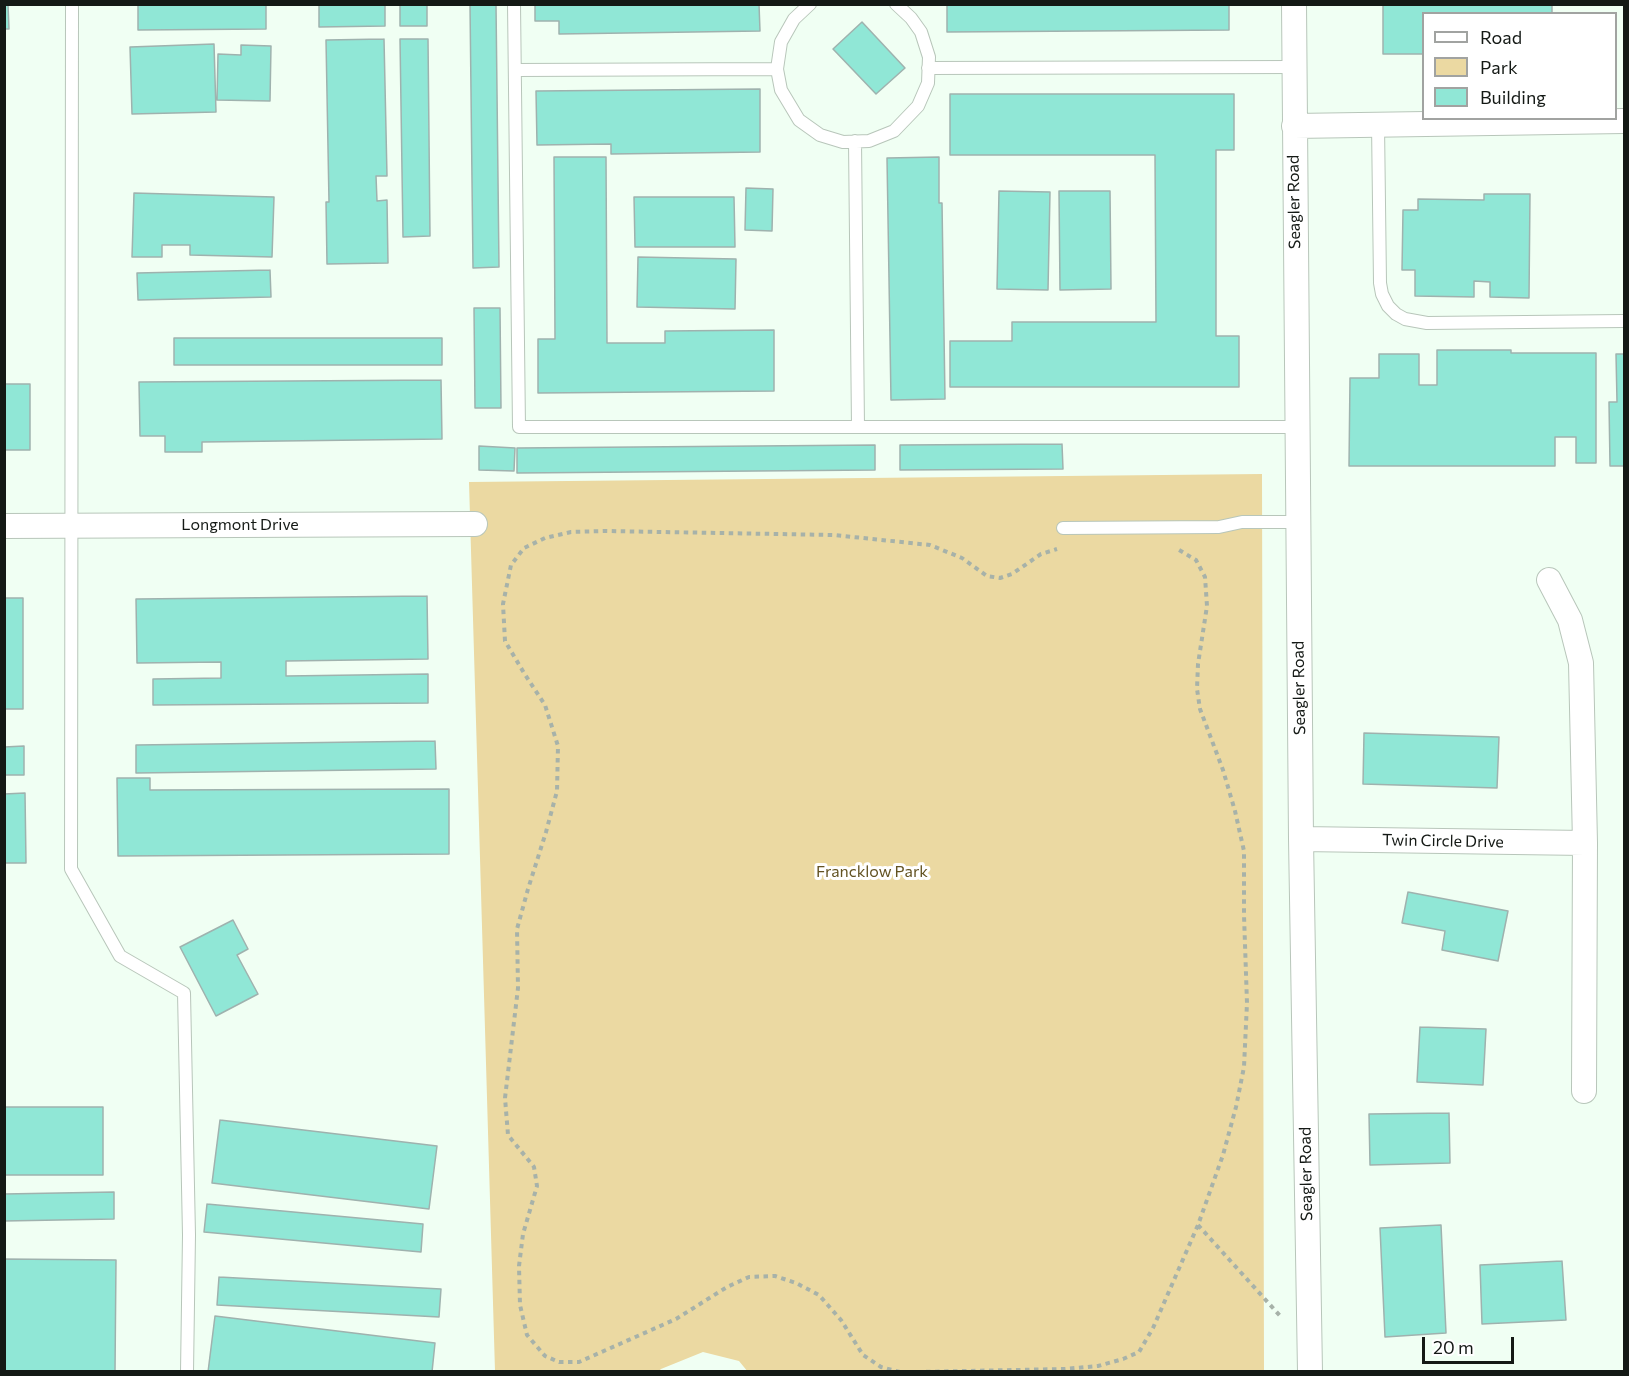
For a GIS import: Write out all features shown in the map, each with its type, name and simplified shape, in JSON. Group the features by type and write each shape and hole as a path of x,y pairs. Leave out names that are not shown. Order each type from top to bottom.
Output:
{"street":[{"name":"Seagler Road","path":"1294,4 1297,522 1310,1371"},
{"path":"1294,126 1624,121"},
{"name":"Longmont Drive","path":"4,526 476,524"},
{"path":"1549,580 1569,620 1581,663 1585,843 1584,1091"},
{"name":"Twin Circle Drive","path":"1301,839 1585,843"}],"lane":[{"path":"72,4 70,869 120,956 183,993 189,1235 187,1371"},
{"path":"514,4 519,427 1296,427"},
{"path":"810,4 794,19 781,42 777,69 781,90 799,120 820,135 843,142 869,141 894,131 918,106 927,83 929,57 921,32 911,18 896,4"},
{"path":"928,68 1294,67"},
{"path":"515,70 777,69"},
{"path":"1378,124 1380,283 1388,306 1396,314 1406,319 1427,323 1624,321"},
{"path":"855,141 858,427"},
{"path":"1062,528 1220,527 1242,522 1297,522"}],"path":[{"path":"900,1371 881,1367 863,1355 841,1320 819,1295 796,1283 775,1276 748,1277 727,1287 676,1319 579,1362 559,1362 545,1356 527,1335 520,1305 519,1266 523,1234 537,1186 534,1167 508,1136 505,1098 518,988 517,929 557,791 558,746 545,705 505,641 503,604 511,565 524,548 544,538 571,532 834,535 930,545 962,558 987,576 1000,578 1011,574 1041,554 1065,546"},
{"path":"917,1371 1064,1369 1098,1366 1139,1352 1153,1328 1198,1225 1223,1155 1244,1067 1247,1004 1244,851 1226,780 1200,709 1197,689 1198,664 1207,606 1205,577 1196,560 1178,549"},
{"path":"1198,1225 1309,1348"}],"green space":[{"name":"Francklow Park","path":"1262,474 1264,1371 748,1372 739,1361 703,1352 659,1371 495,1371 469,482"}],"building":[{"path":"4,4 8,4 9,29 4,29"},
{"path":"138,4 266,4 266,29 138,30"},
{"path":"319,4 385,4 385,26 319,27"},
{"path":"400,4 427,4 427,26 400,26"},
{"path":"470,4 496,4 499,267 473,268"},
{"path":"535,4 759,4 760,31 559,34 559,21 535,21"},
{"path":"947,4 1229,4 1229,30 947,32"},
{"path":"1383,4 1552,4 1552,12 1422,12 1422,54 1383,54"},
{"path":"862,22 905,68 876,94 833,49"},
{"path":"384,39 387,176 376,176 377,201 387,200 388,263 327,264 326,202 329,202 326,40"},
{"path":"400,39 428,39 430,236 403,237"},
{"path":"214,44 216,112 132,114 130,47"},
{"path":"241,45 271,46 270,101 217,100 218,54 241,55"},
{"path":"760,89 760,152 611,154 611,144 537,145 536,91"},
{"path":"950,94 1234,94 1234,150 1216,150 1216,336 1239,336 1239,387 950,387 950,341 1012,341 1012,322 1156,322 1155,155 950,155"},
{"path":"554,157 606,157 607,343 665,343 665,331 774,330 774,391 538,393 538,339 555,339"},
{"path":"939,157 939,203 942,203 945,399 891,400 887,158"},
{"path":"746,188 773,189 772,231 745,230"},
{"path":"999,191 1050,192 1048,290 997,289"},
{"path":"1059,191 1110,191 1111,289 1060,290"},
{"path":"134,193 274,197 272,257 190,255 190,245 162,245 162,257 132,257"},
{"path":"1484,194 1530,194 1529,298 1490,297 1490,282 1474,281 1474,297 1415,296 1415,270 1402,270 1403,210 1418,210 1418,199 1484,200"},
{"path":"634,197 734,197 735,247 635,247"},
{"path":"638,257 736,259 735,309 637,307"},
{"path":"270,270 271,297 138,300 137,273"},
{"path":"474,308 500,308 501,408 475,408"},
{"path":"174,338 442,338 442,365 174,365"},
{"path":"1437,350 1596,353 1596,463 1576,463 1576,437 1555,437 1555,466 1349,466 1350,378 1379,378 1379,354 1419,354 1419,385 1437,385"},
{"path":"1616,354 1624,354 1624,466 1610,466 1609,402 1617,402"},
{"path":"441,380 442,439 202,442 202,452 165,452 165,436 140,436 139,382"},
{"path":"4,384 30,384 30,450 4,450"},
{"path":"1062,444 1063,469 900,470 900,445"},
{"path":"875,445 875,470 517,473 517,448"},
{"path":"479,446 515,448 514,471 479,470"},
{"path":"427,596 428,659 286,661 286,676 428,674 428,703 153,705 153,679 221,678 221,662 137,663 136,599"},
{"path":"4,598 23,598 23,709 4,709"},
{"path":"1364,733 1499,737 1497,788 1363,784"},
{"path":"435,741 436,769 136,773 136,745"},
{"path":"24,746 24,775 4,775 4,747"},
{"path":"117,778 150,778 150,790 449,789 449,854 118,856"},
{"path":"25,793 26,863 4,863 4,794"},
{"path":"1408,892 1508,911 1498,961 1442,950 1445,931 1402,923"},
{"path":"233,920 248,949 237,955 258,994 216,1016 180,947"},
{"path":"1420,1027 1486,1029 1483,1085 1417,1082"},
{"path":"4,1107 103,1107 103,1175 4,1175"},
{"path":"1449,1113 1450,1163 1370,1165 1369,1114"},
{"path":"220,1120 437,1146 429,1209 212,1183"},
{"path":"114,1192 114,1219 4,1221 4,1194"},
{"path":"207,1204 423,1224 421,1252 204,1232"},
{"path":"1441,1225 1446,1333 1385,1337 1380,1228"},
{"path":"4,1259 116,1260 115,1372 4,1371"},
{"path":"1562,1261 1566,1320 1482,1324 1480,1265"},
{"path":"219,1277 441,1289 439,1317 217,1305"},
{"path":"215,1316 435,1343 432,1372 208,1372"}]}
